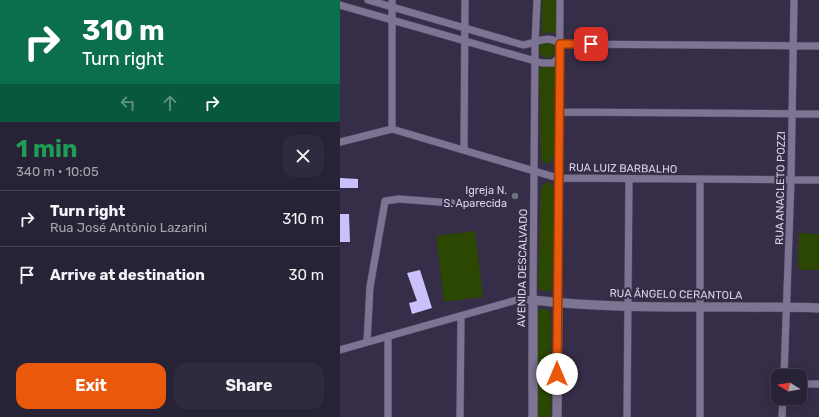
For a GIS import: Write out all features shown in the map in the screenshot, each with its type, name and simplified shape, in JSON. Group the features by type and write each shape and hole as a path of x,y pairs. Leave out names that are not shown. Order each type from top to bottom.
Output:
{"street":[{"path":"368,0 392,3 465,29 523,45 535,44 544,38 554,39 560,44 819,46"},
{"path":"464,150 466,0"},
{"name":"AVENIDA DESCALVADO","path":"533,417 535,44 537,0"},
{"path":"557,417 560,0"},
{"name":"RUA ANACLETO POZZI","path":"784,369 788,307 794,0"},
{"path":"340,142 392,129 392,3"},
{"path":"340,5 542,63 553,63 559,58"},
{"path":"560,112 819,114"},
{"name":"RUA LUIZ BARBALHO","path":"392,129 558,178 629,180 819,180"},
{"path":"627,417 629,180"},
{"path":"700,180 700,417"},
{"path":"367,342 370,287 385,201 399,199 452,203"},
{"path":"340,350 520,298 533,300"},
{"name":"RUA ÂNGELO CERANTOLA","path":"533,300 558,303 628,306 819,308"},
{"path":"460,417 461,316"},
{"path":"388,336 388,417"},
{"path":"807,384 819,384"},
{"path":"782,405 782,417"}],"green space":[{"path":"542,0 557,0 556,34 551,32 542,34"},
{"path":"544,42 550,42 555,47 553,56 550,58 544,58 539,53 539,47"},
{"path":"554,66 554,156 550,164 543,162 541,157 539,70 541,67"},
{"path":"546,182 550,183 555,189 552,288 550,292 540,290 538,288 541,188"},
{"path":"475,231 483,297 444,302 436,236"},
{"path":"799,233 819,234 819,270 802,270 798,267"},
{"path":"540,309 547,309 551,313 551,417 537,417 538,313"}],"building":[{"path":"340,178 358,179 358,188 340,188"},
{"path":"340,214 349,214 350,242 340,242"},
{"path":"420,270 432,308 412,314 409,303 417,301 407,273"}],"place":[{"name":"Igreja N. S. Aparecida","path":"515,196"}],"route":[{"path":"557,374 560,44 591,44"}]}
